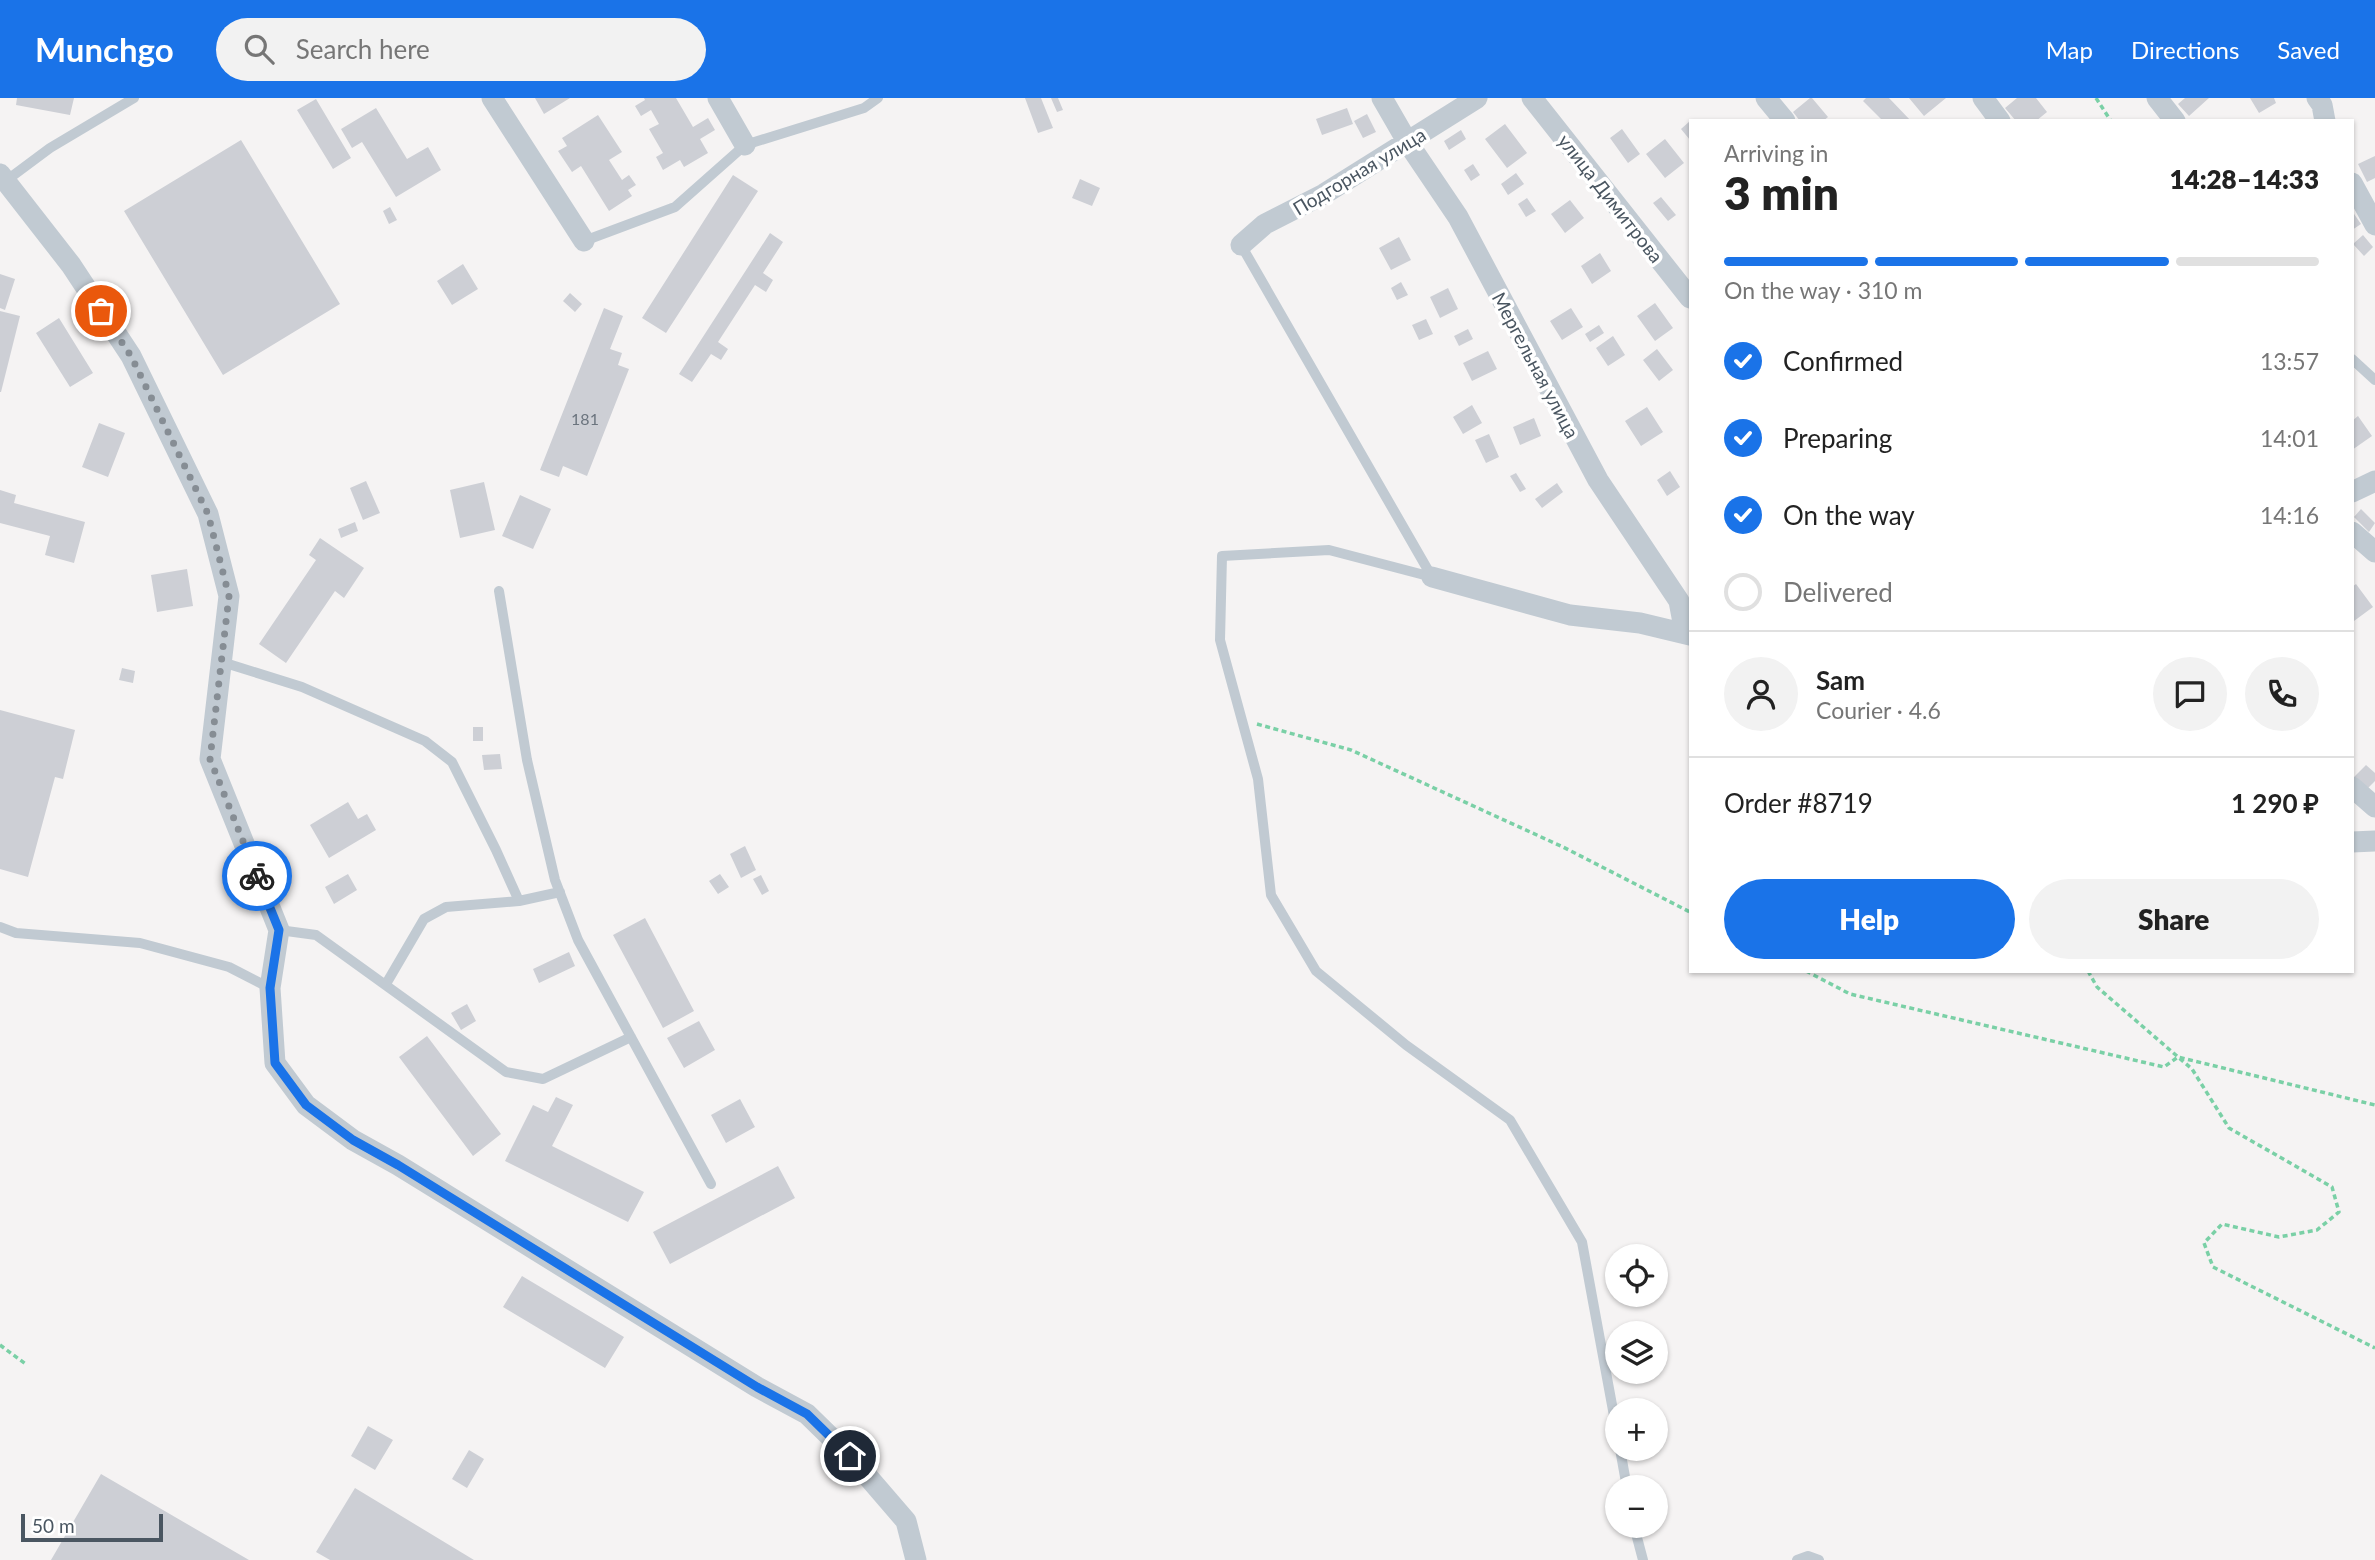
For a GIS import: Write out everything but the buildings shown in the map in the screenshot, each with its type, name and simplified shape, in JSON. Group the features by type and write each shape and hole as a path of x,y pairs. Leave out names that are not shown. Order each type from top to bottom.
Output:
{"street":[{"path":"492,98 584,241"},
{"path":"718,98 745,145"},
{"name":"Мергельная улица","path":"1382,98 1408,143 1458,217 1598,480 1679,601 1688,634"},
{"name":"Подгорная улица","path":"1241,245 1265,225 1324,194 1478,98"},
{"name":"улица Димитрова","path":"1532,98 1689,297"},
{"path":"1766,98 1783,119"},
{"path":"1983,98 1999,119"},
{"path":"2157,98 2173,119"},
{"path":"3,177 71,265 131,356 208,514 229,596 210,759 279,930 270,988 275,1063 306,1105 353,1140 410,1172 757,1387 807,1414 850,1456 906,1521 916,1560"},
{"path":"2354,187 2375,225"},
{"path":"2354,491 2375,481"},
{"path":"2354,533 2375,552"},
{"path":"1432,577 1570,615 1640,623 1688,634"},
{"path":"2354,789 2375,807"},
{"path":"2354,842 2375,841"}],"lane":[{"path":"3,177 134,98"},
{"path":"584,241 674,207 745,145 864,108 878,98"},
{"path":"1241,245 1432,577"},
{"path":"2354,361 2375,380"},
{"path":"1432,577 1329,550 1222,555 1220,640 1258,779 1271,895 1316,971 1406,1045 1510,1120 1582,1242 1611,1398"},
{"path":"499,591 527,760 560,892 578,940 711,1184"},
{"path":"222,662 302,687 425,741 452,762 519,901"},
{"path":"386,984 424,919 446,907 519,901 560,892"},
{"path":"0,927 16,933 141,943 229,967 270,988"},
{"path":"279,930 316,935 506,1072 543,1079 631,1037"},
{"path":"1637,1538 1643,1560"},
{"path":"1797,1560 1808,1556 1819,1560"}],"path":[{"path":"2096,98 2110,119"},
{"path":"1242,719 1351,750 1563,847 1689,911"},
{"path":"1810,973 1850,994 2164,1067 2178,1057 2375,1105"},
{"path":"2089,973 2097,987 2192,1069 2229,1128 2332,1187 2339,1212 2317,1230 2279,1237 2222,1224 2204,1243 2213,1267 2375,1348"},
{"path":"0,1345 27,1365"}],"way so far":[{"path":"101,311 131,356 208,514 229,596 210,759 257,876"}],"route":[{"path":"257,876 279,930 270,988 275,1063 306,1105 353,1140 398,1165 757,1387 807,1414 850,1456"}]}
